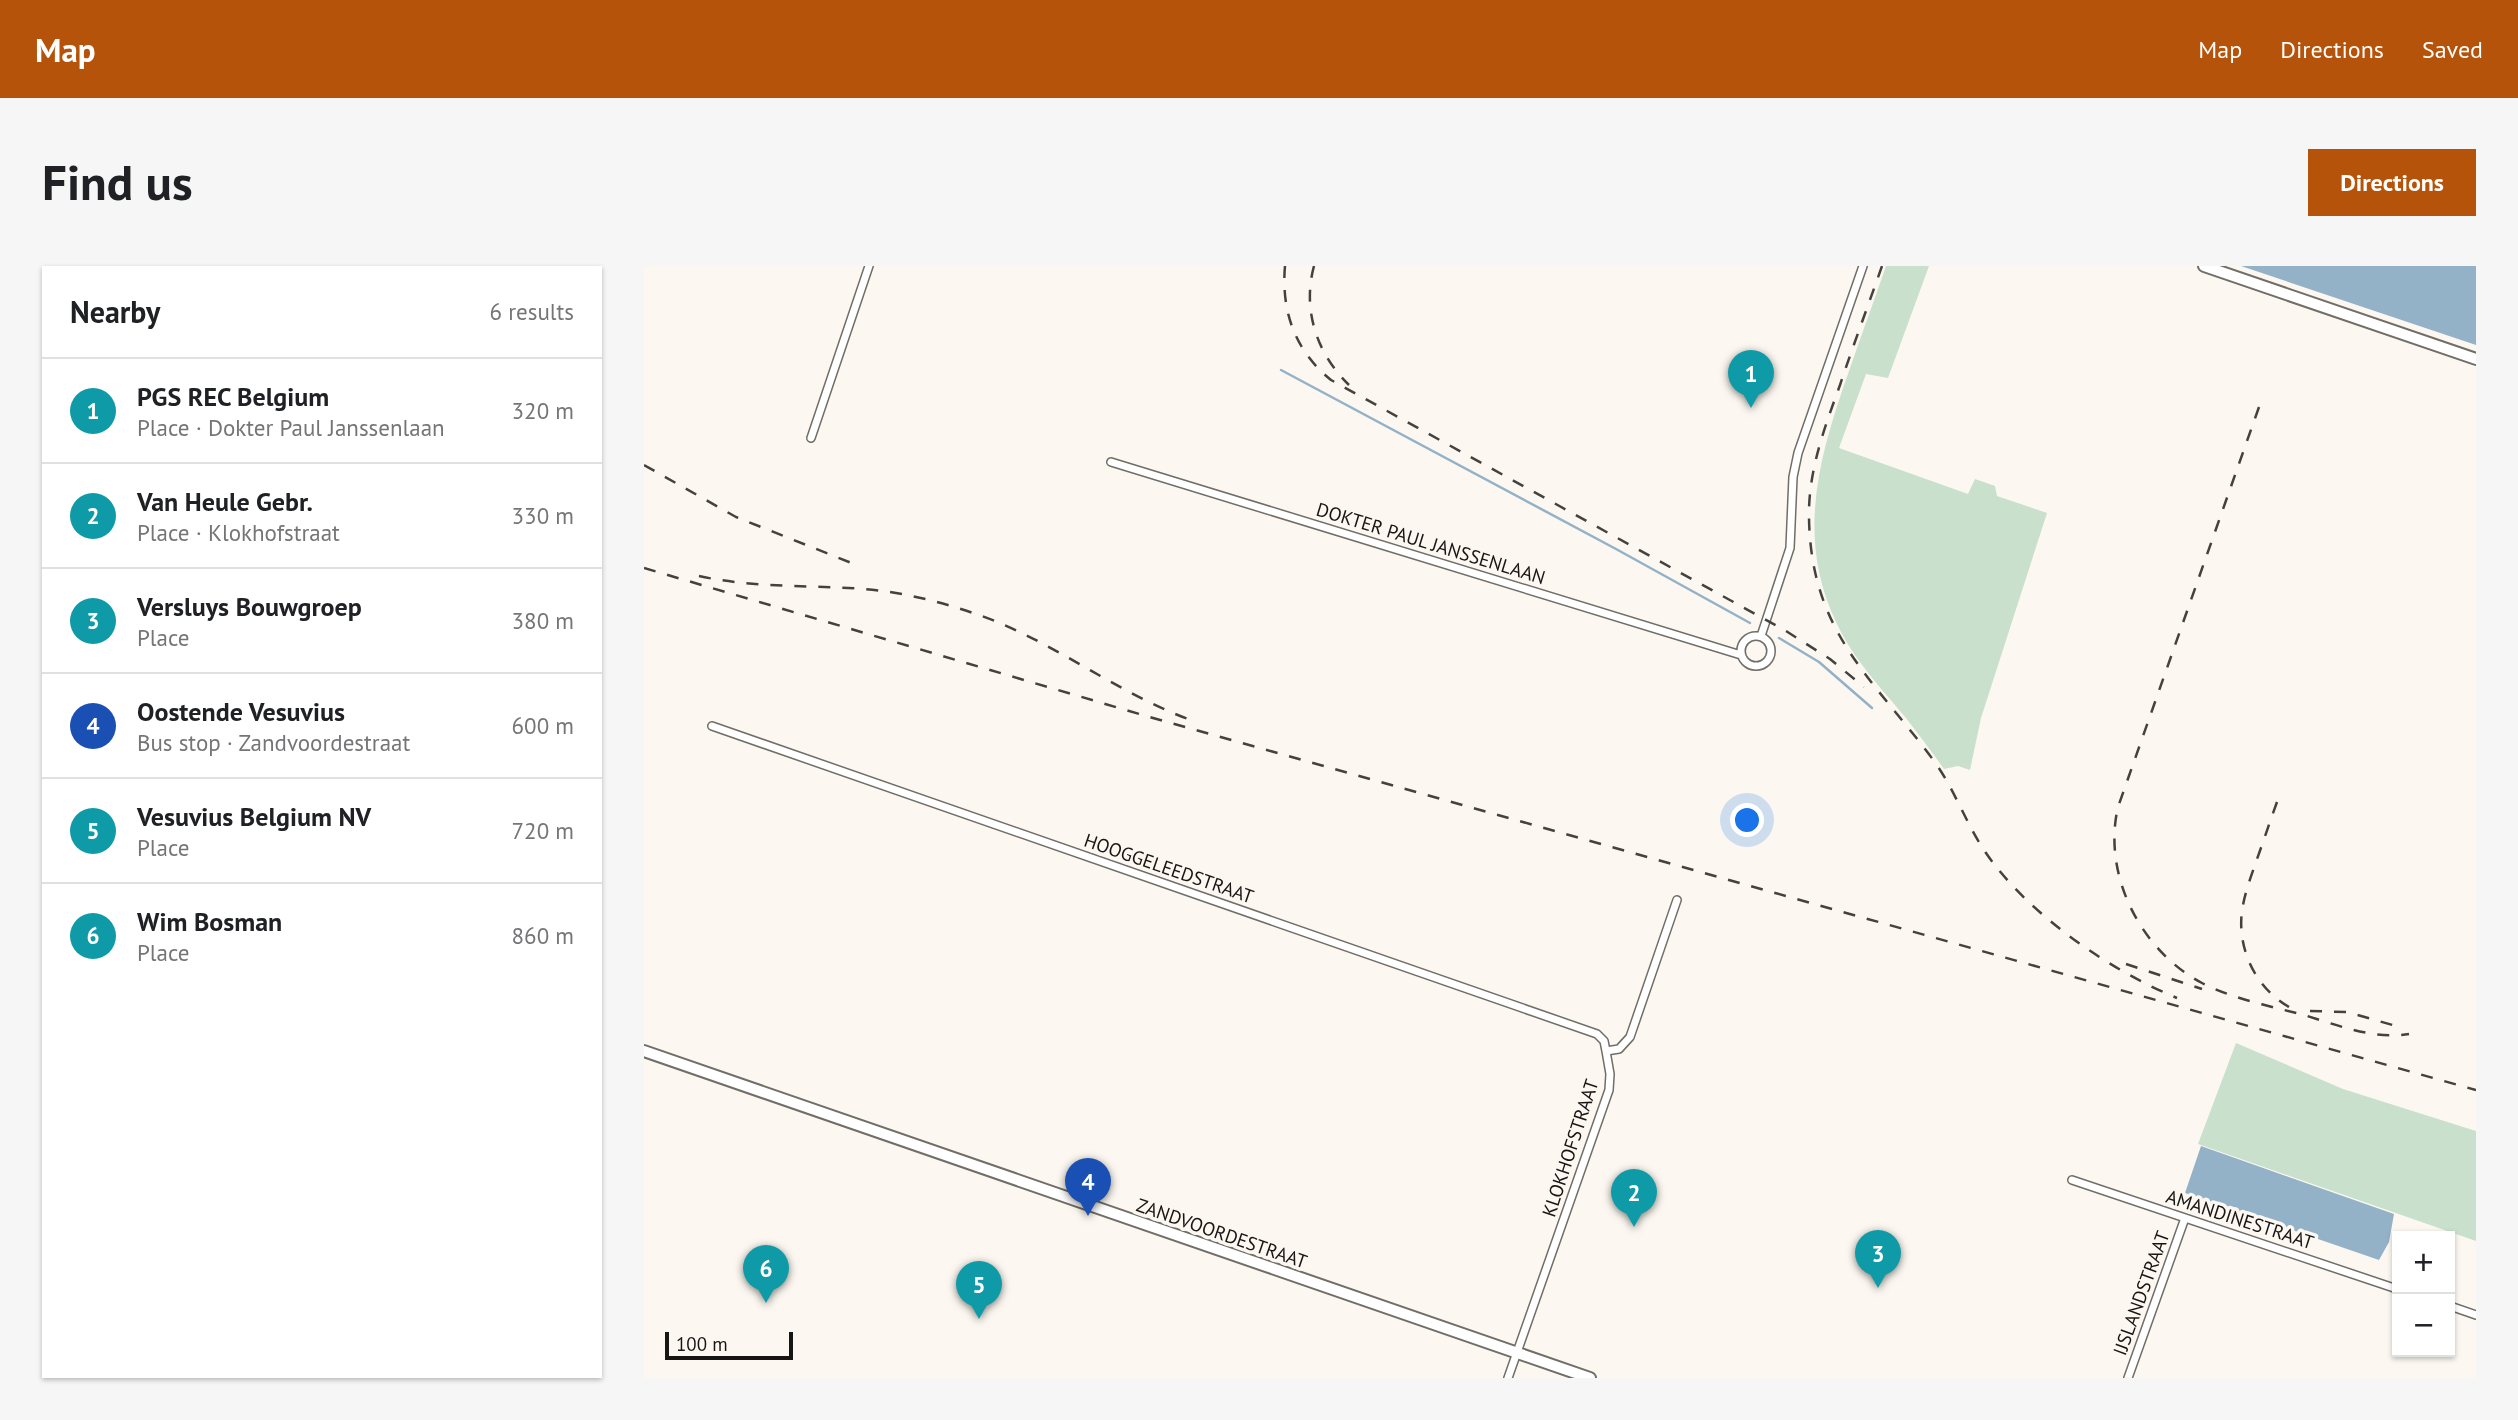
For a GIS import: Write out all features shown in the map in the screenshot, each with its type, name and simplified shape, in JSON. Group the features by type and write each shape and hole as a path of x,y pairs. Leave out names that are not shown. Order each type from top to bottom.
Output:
{"main road":[{"path":"2204,266 2476,359"},
{"name":"ZANDVOORDESTRAAT","path":"644,1051 1590,1378"}],"street":[{"path":"811,438 869,266"},
{"name":"DOKTER PAUL JANSSENLAAN","path":"1761,636 1790,548 1793,477 1798,453 1863,266"},
{"name":"DOKTER PAUL JANSSENLAAN","path":"1111,462 1741,655"},
{"name":"DOKTER PAUL JANSSENLAAN","path":"1761,636 1772,648 1769,660 1757,666 1745,661 1741,655 1741,647 1745,640 1761,636"},
{"name":"HOOGGELEEDSTRAAT","path":"712,726 1597,1034 1604,1041 1606,1051"},
{"path":"1606,1051 1619,1049 1630,1037 1677,900"},
{"name":"KLOKHOFSTRAAT","path":"1508,1378 1608,1090 1610,1074 1606,1051"},
{"name":"AMANDINESTRAAT","path":"2072,1180 2392,1287"},
{"name":"IJSLANDSTRAAT","path":"2128,1378 2185,1218"},
{"path":"2455,1308 2476,1315"}],"green space":[{"path":"1886,266 1929,266 1888,378 1866,374 1839,448 1968,494 1975,479 1995,486 1997,496 2047,513 1981,718 1970,770 1958,766 1944,769 1860,662 1837,624 1824,592 1817,560 1814,529 1821,466 1838,403"},
{"path":"2236,1043 2343,1089 2476,1131 2476,1241 2455,1234 2455,1231 2447,1231 2198,1144"}],"water":[{"path":"2241,266 2476,266 2476,345"},
{"path":"2201,1146 2394,1214 2389,1242 2379,1260 2185,1193"}],"waterway":[{"path":"1281,370 1750,623"},
{"path":"1779,638 1819,662 1872,708"}],"railway":[{"path":"1285,266 1285,299 1293,329 1308,356 1331,380 1786,631 1830,659 1864,687"},
{"path":"1314,266 1310,299 1315,330 1328,360 1349,385"},
{"path":"1882,266 1828,418 1811,484 1809,518 1812,558 1821,593 1833,623 1868,678 1934,761 1979,842 2003,876 2072,938 2124,972 2177,998"},
{"path":"2259,407 2118,807 2116,859 2121,884 2144,931 2161,952 2180,969 2202,983 2239,998 2356,1030 2382,1035 2409,1034"},
{"path":"644,465 736,517 854,564"},
{"path":"644,568 1153,718 2476,1090"},
{"path":"699,576 760,584 878,590 946,605 1028,636 1133,694 1188,719"},
{"path":"2277,802 2246,893 2241,920 2250,964 2266,988 2289,1007"},
{"path":"2126,964 2202,989"},
{"path":"2310,1011 2347,1012 2403,1028"}],"place":[{"name":"PGS REC Belgium","path":"1751,408"},
{"name":"Oostende Vesuvius","path":"1088,1216"},
{"name":"Van Heule Gebr.","path":"1634,1227"},
{"name":"Versluys Bouwgroep","path":"1878,1288"},
{"name":"Wim Bosman","path":"766,1303"},
{"name":"Vesuvius Belgium NV","path":"979,1319"}]}
